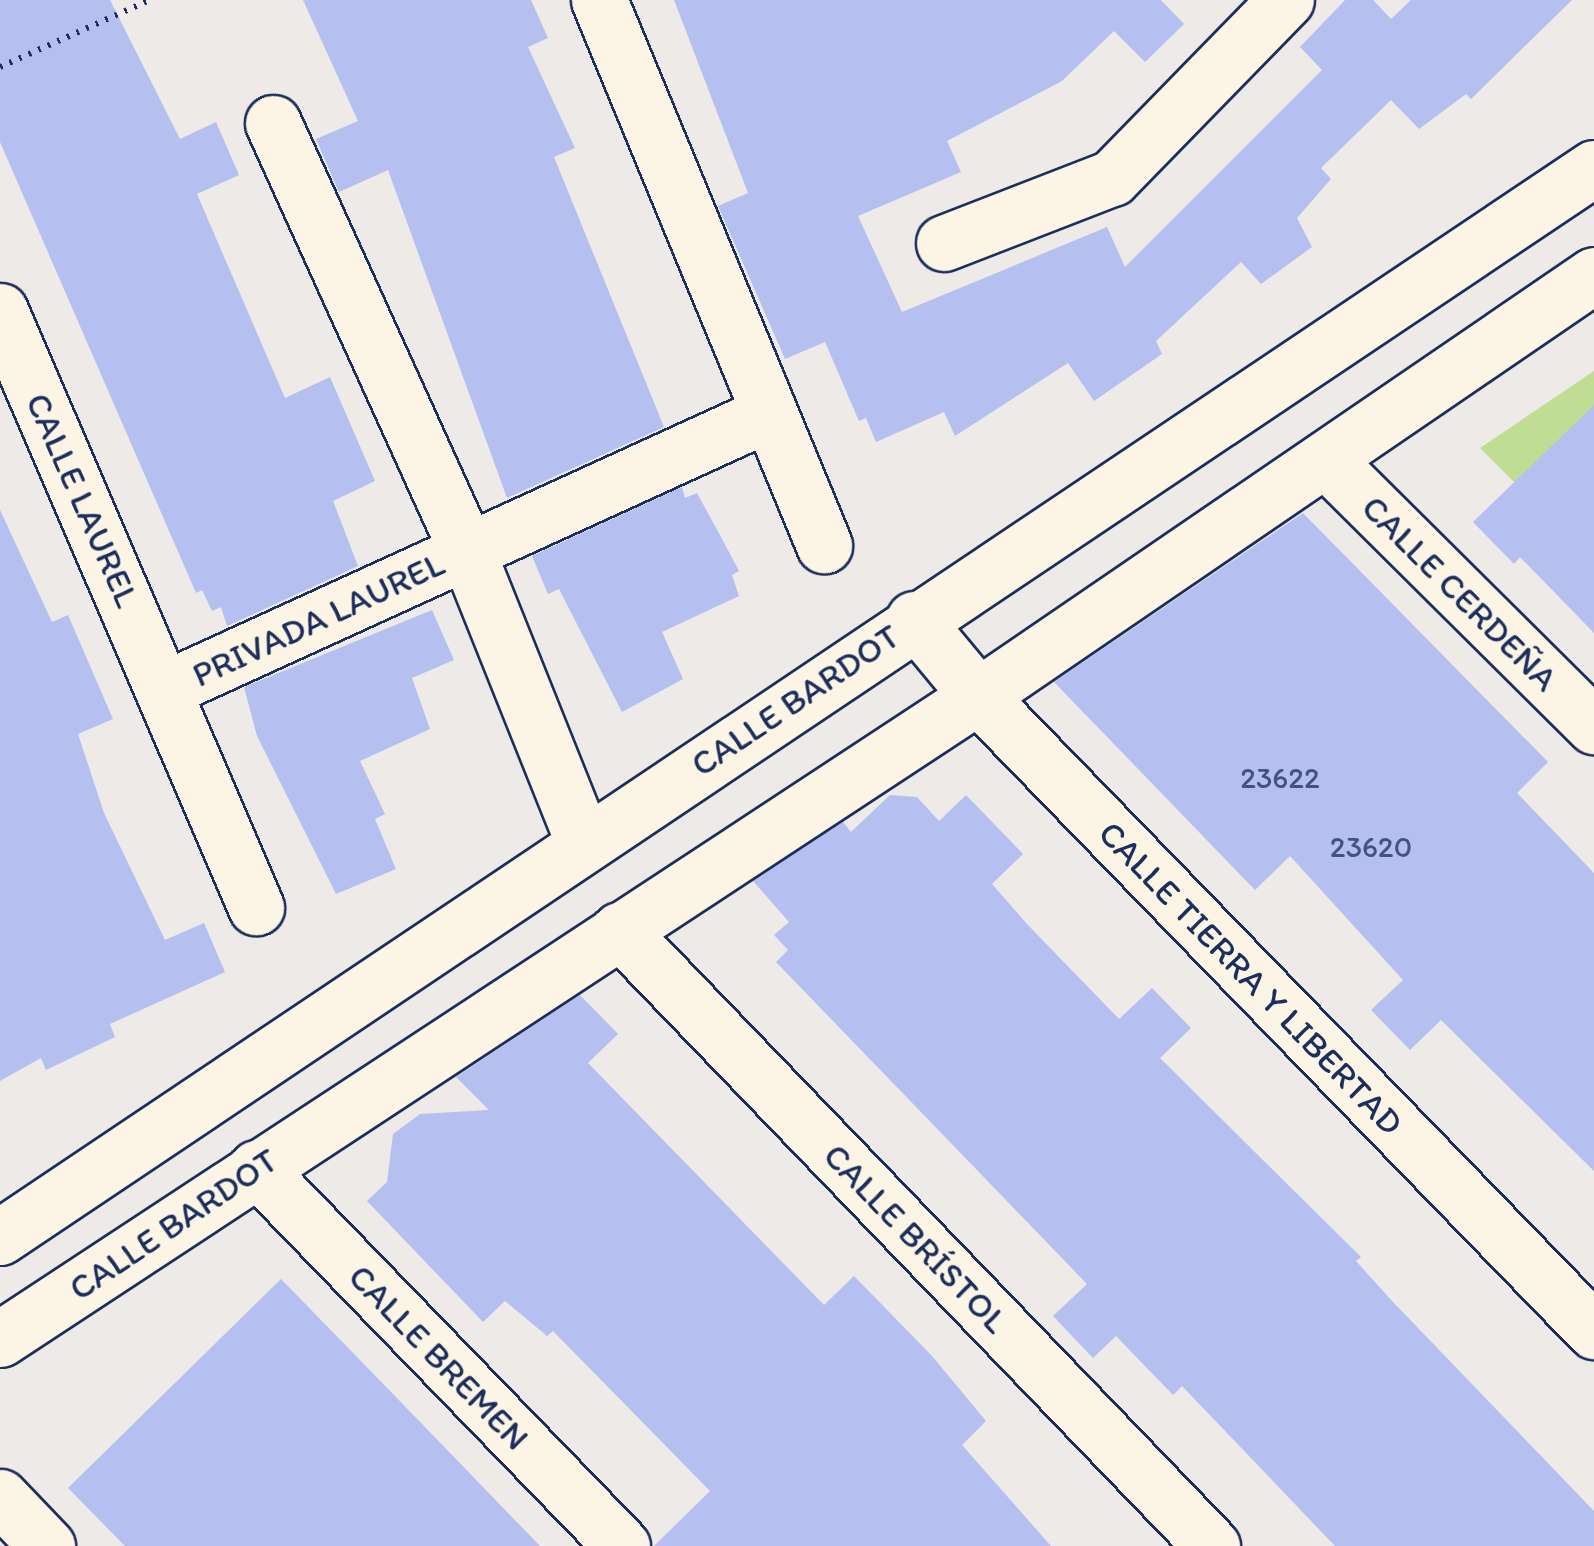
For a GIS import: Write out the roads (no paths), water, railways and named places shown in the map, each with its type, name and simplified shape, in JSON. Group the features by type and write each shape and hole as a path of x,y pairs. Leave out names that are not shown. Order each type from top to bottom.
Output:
{"street":[{"path":"599,0 824,545"},
{"path":"944,243 1112,178 1286,0"},
{"name":"PRIVADA LAUREL","path":"273,123 466,551 584,844"},
{"name":"CALLE BARDOT","path":"19,1225 914,619 1594,168"},
{"name":"CALLE BARDOT","path":"0,1339 978,696 1594,275"},
{"name":"CALLE LAUREL","path":"0,311 167,688"},
{"name":"PRIVADA LAUREL","path":"256,908 167,688 767,414"},
{"name":"CALLE CERDEÑA","path":"1326,460 1594,726"},
{"name":"CALLE TIERRA Y LIBERTAD","path":"914,619 978,696 1594,1331"},
{"name":"CALLE BRÍSTOL","path":"619,930 1212,1546"},
{"name":"CALLE BREMEN","path":"256,1168 622,1546"},
{"path":"19,1225 76,1289"},
{"path":"0,1497 48,1546"}]}
